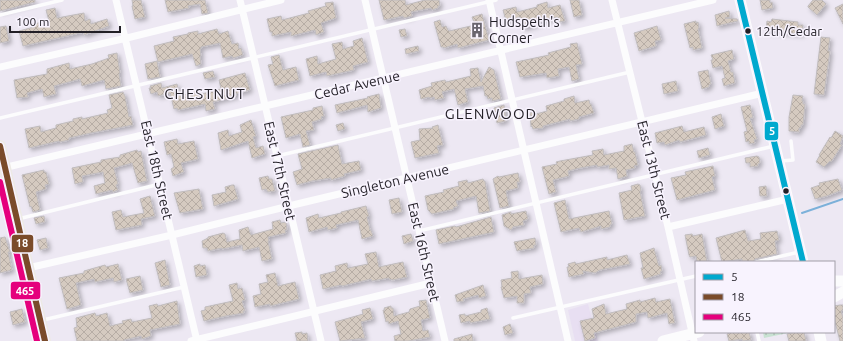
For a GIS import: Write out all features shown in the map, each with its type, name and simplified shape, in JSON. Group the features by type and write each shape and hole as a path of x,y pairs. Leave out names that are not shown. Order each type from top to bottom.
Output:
{"main road":[{"path":"0,146 3,169 17,219 45,341"}],"street":[{"name":"East 18th Street","path":"116,0 172,235 195,341"},
{"name":"East 17th Street","path":"240,0 321,341"},
{"path":"0,67 281,0"},
{"name":"East 16th Street","path":"365,0 445,341"},
{"path":"491,0 501,51 568,341"},
{"name":"East 13th Street","path":"612,0 695,336"},
{"name":"Cedar Avenue","path":"3,169 713,0"},
{"path":"740,0 801,257"},
{"name":"Singleton Avenue","path":"28,268 172,235 762,93"},
{"path":"668,227 788,199"},
{"path":"195,341 431,283"},
{"path":"663,341 695,336"}],"lane":[{"path":"0,15 62,0"},
{"path":"0,118 372,30 491,0"},
{"path":"277,156 630,72"},
{"path":"779,162 793,160 791,141"},
{"path":"419,231 775,145"},
{"path":"17,219 160,184"},
{"path":"765,261 801,257"},
{"path":"513,318 695,276"},
{"path":"40,321 184,287"}],"shaded area":[{"path":"588,304 598,341 575,341 568,310"}],"green space":[{"path":"763,333 788,333 764,338"}],"building":[{"path":"0,0 35,0 35,2 0,11"},
{"path":"132,0 141,0 145,17 135,19"},
{"path":"165,0 205,0 208,13 202,14 200,4 188,6 189,8 168,12"},
{"path":"379,0 405,0 406,5 425,0 439,0 440,6 432,10 431,8 411,12 412,16 404,18 403,16 384,20"},
{"path":"570,0 579,0 582,15 574,17"},
{"path":"760,0 770,0 773,8 762,10"},
{"path":"813,0 822,0 826,4 817,15 808,7"},
{"path":"333,2 336,18 321,23 324,32 316,35 315,30 291,36 291,32 272,36 267,19 281,16 282,20 309,13 308,11 326,6 325,3"},
{"path":"547,2 548,8 560,5 565,21 559,22 557,17 537,22 537,24 523,28 520,17 506,21 503,10 516,7 517,12 537,7 537,5"},
{"path":"843,4 843,24 835,8"},
{"path":"55,8 57,18 84,13 85,21 90,19 91,24 107,19 109,26 84,35 84,32 23,46 19,31 34,27 33,24 49,21 46,10"},
{"path":"729,11 730,17 725,18 737,19 738,21 717,26 715,15"},
{"path":"482,14 489,40 458,48 457,44 444,48 441,47 434,22 440,20 442,27 446,26 449,31 475,25 472,17"},
{"path":"772,19 798,22 798,25 803,25 802,34 766,31 767,21 771,22"},
{"path":"696,21 696,23 698,22 702,48 693,50 693,47 690,48 684,24"},
{"path":"6,26 9,41 0,43 0,27"},
{"path":"657,26 661,40 655,41 656,46 639,51 634,33"},
{"path":"217,29 219,34 228,31 232,44 238,43 239,49 241,48 243,55 233,58 232,56 223,58 220,43 201,47 201,64 196,66 192,54 158,62 154,46 174,41 173,37 198,31 198,34"},
{"path":"405,29 407,36 401,37 399,30"},
{"path":"821,37 830,38 828,51 830,51 824,95 814,94"},
{"path":"362,38 368,62 353,66 354,70 327,76 326,72 310,76 306,59 317,56 318,64 336,59 332,44 342,42 343,49 354,46 353,41"},
{"path":"577,43 582,64 576,65 579,79 572,81 569,67 558,69 559,76 547,78 546,73 520,77 516,62 549,55 548,53 571,47 570,44"},
{"path":"418,46 419,51 406,54 405,49"},
{"path":"732,50 734,59 728,61 731,72 733,72 735,83 724,86 722,79 725,78 722,66 713,68 711,60 713,60 711,55"},
{"path":"117,53 121,86 106,89 104,80 82,86 80,79 54,86 56,94 44,97 42,89 27,93 28,97 17,98 14,80 47,74 47,69 69,63 70,69 92,64 109,58 108,55"},
{"path":"279,55 283,70 296,67 299,80 275,86 268,65 273,64 271,57"},
{"path":"157,61 160,77 148,79 145,64"},
{"path":"489,67 494,70 501,99 492,101 492,98 488,99 487,96 485,96 483,86 465,89 468,102 458,105 454,89 442,92 444,98 435,100 434,97 429,97 421,99 419,90 432,86 431,83 445,80 446,82 471,76 470,69 478,68 481,82"},
{"path":"708,70 711,84 709,87 702,89 698,72"},
{"path":"213,71 215,77 205,79 203,73"},
{"path":"245,73 250,90 235,94 236,96 213,102 215,109 206,111 205,104 178,110 177,108 174,109 170,93 158,96 157,92 151,94 149,88 151,88 150,86 161,83 162,88 177,84 180,96 196,90 198,95 221,89 219,80"},
{"path":"676,81 678,91 664,94 662,84"},
{"path":"123,92 129,117 131,116 133,125 91,133 69,138 69,140 29,148 25,129 40,126 41,132 56,128 56,125 73,121 73,119 82,117 82,119 108,113 107,110 112,108 109,95"},
{"path":"379,94 381,108 368,112 367,105 337,113 335,105 368,98 367,97"},
{"path":"793,95 803,96 802,101 803,104 805,104 803,125 799,128 799,132 789,131 789,117"},
{"path":"574,96 575,103 589,100 594,113 579,117 579,119 570,121 570,119 543,126 543,128 533,129 532,126 531,127 530,113 535,112 536,114 547,111 546,106 564,101 564,99"},
{"path":"504,105 506,121 497,123 494,108"},
{"path":"750,105 753,118 750,118 757,139 754,140 755,143 749,144 749,141 746,142 744,132 747,131 741,107"},
{"path":"322,106 324,116 321,117 322,119 312,122 314,130 306,131 310,145 303,147 300,134 286,138 281,117 313,110 313,108"},
{"path":"721,114 724,126 715,129 712,117"},
{"path":"251,120 256,136 253,137 256,148 263,146 265,154 252,158 248,141 221,150 218,133 228,130 229,136 242,132 240,125"},
{"path":"343,123 345,129 338,131 336,125"},
{"path":"438,125 443,145 437,146 439,153 415,158 411,142 420,140 419,129 433,128 432,127"},
{"path":"682,126 684,132 704,127 706,135 680,142 679,140 665,145 664,142 657,143 655,133"},
{"path":"835,131 843,136 840,144 842,145 831,162 830,161 824,167 816,162"},
{"path":"177,139 178,144 194,141 198,159 181,163 184,172 173,176 171,169 174,167 171,154 167,155 164,142"},
{"path":"632,144 638,165 634,166 635,168 626,170 627,176 618,179 616,168 609,169 609,165 597,167 597,165 580,168 568,171 569,176 553,180 556,192 549,194 542,167 557,164 556,162 560,161 593,155 592,151 603,149 604,155 624,151 624,146"},
{"path":"338,145 342,164 359,161 361,170 344,174 345,176 331,180 331,178 297,185 293,172 302,169 298,154"},
{"path":"708,148 710,155 699,158 697,151"},
{"path":"137,150 138,152 141,151 147,181 138,183 132,163 114,168 118,190 113,192 112,190 96,194 94,186 105,183 103,172 82,176 83,182 75,184 72,168 101,162 101,160 120,157 120,155"},
{"path":"759,157 760,163 758,166 750,167 750,163 746,163 745,158"},
{"path":"713,166 715,176 712,177 715,190 677,200 671,178 686,175 685,172"},
{"path":"44,170 44,172 46,172 49,184 45,185 46,189 36,192 40,210 33,212 31,206 30,207 22,175"},
{"path":"518,173 520,182 517,182 518,188 506,191 509,206 500,208 493,179 498,176"},
{"path":"268,176 269,179 272,179 275,191 268,192 266,189 262,190 259,178"},
{"path":"483,179 485,181 490,211 479,213 476,196 456,201 458,206 453,208 454,209 432,214 428,210 425,196 444,192 443,190 459,186 458,182 467,180 468,183"},
{"path":"838,179 842,190 815,199 811,188 820,185 819,183"},
{"path":"638,184 640,185 645,216 624,220 619,193 632,190 631,186"},
{"path":"234,185 238,199 214,206 212,195 226,192 225,187"},
{"path":"766,186 767,196 760,196 759,187"},
{"path":"199,189 203,209 180,213 174,193"},
{"path":"150,196 155,216 141,219 142,225 116,230 112,212 121,210 123,217 144,213 140,199"},
{"path":"399,198 402,212 392,214 389,200"},
{"path":"565,200 569,219 609,211 612,224 610,227 601,229 601,226 581,232 579,228 561,232 554,203"},
{"path":"366,206 369,216 367,217 370,230 373,236 362,239 358,220 336,225 337,228 328,230 327,227 309,232 306,218 318,214 319,218"},
{"path":"526,211 528,219 523,221 524,225 513,227 511,230 504,226 502,215 511,212 511,214"},
{"path":"44,216 45,222 36,224 34,218"},
{"path":"491,217 494,232 439,244 436,230 456,227"},
{"path":"280,220 281,223 286,222 287,230 285,230 286,233 268,237 272,259 262,261 259,247 243,251 242,245 208,251 207,248 203,248 202,241 208,237 223,233 225,234 227,242 240,239 239,230 248,227 251,235 273,229 272,222"},
{"path":"745,230 748,241 761,239 760,233 777,231 779,240 775,241 777,254 755,259 754,261 742,261 742,259 722,261 716,238"},
{"path":"411,234 413,241 404,244 402,236"},
{"path":"692,234 693,236 702,234 707,261 697,261 696,256 690,257 685,235"},
{"path":"5,237 10,252 8,252 12,270 0,273 0,238"},
{"path":"46,238 48,248 40,250 37,240"},
{"path":"535,238 536,245 534,245 534,248 517,251 514,242"},
{"path":"654,248 662,271 660,272 661,274 644,279 641,268 643,268 640,253"},
{"path":"376,252 379,267 403,262 407,277 393,280 389,278 372,281 371,279 323,289 320,275 336,271 335,266 347,263 348,268 368,264 365,254"},
{"path":"627,255 630,264 600,270 595,273 583,271 584,274 569,277 567,267 569,267 568,264 575,262 576,264 607,257 607,260"},
{"path":"165,260 170,285 161,287 155,263"},
{"path":"118,264 122,280 114,282 113,278 95,282 94,279 76,283 81,305 67,309 59,278 84,273 84,271 105,265 106,267"},
{"path":"200,264 200,266 205,265 207,275 196,277 194,266"},
{"path":"518,271 519,279 542,275 543,284 530,287 531,293 524,294 524,303 517,303 517,296 504,298 501,287 501,280 512,278 511,272"},
{"path":"275,273 278,286 295,282 299,299 270,306 270,304 255,307 253,296 261,294 259,284 268,282 266,275"},
{"path":"140,276 143,290 130,293 126,279"},
{"path":"237,283 238,289 242,288 245,300 242,301 245,311 243,311 244,313 204,321 201,311 205,310 205,307 233,301 229,285"},
{"path":"483,285 486,296 479,298 478,295 463,299 464,301 457,302 455,295"},
{"path":"655,298 656,302 670,299 675,323 669,324 667,313 648,318 647,312 636,314 636,322 594,333 595,338 585,341 580,321 594,318 592,309 604,304 606,314 627,309 626,304"},
{"path":"426,300 430,318 421,320 423,331 428,330 430,337 408,341 395,341 394,336 401,334 398,321 389,324 388,321 386,322 383,310 385,310 384,308 391,306 391,308 393,308 394,316 409,312 410,309 420,306 419,301"},
{"path":"177,301 180,324 150,330 151,336 142,339 141,336 124,341 77,341 74,328 77,327 76,318 95,313 96,316 107,313 110,326 123,323 122,321 131,319 132,322 152,318 149,306 157,304 158,306"},
{"path":"843,305 843,310 841,311 843,318 843,341 840,341 835,322 835,306"},
{"path":"370,308 373,319 361,322 365,338 340,341 335,322 363,314 362,310"},
{"path":"487,308 490,319 470,323 470,321 461,323 459,315 465,314 465,316 481,312 481,310"},
{"path":"22,309 25,322 13,325 10,312"},
{"path":"510,324 513,333 505,335 503,327"},
{"path":"302,332 302,334 307,333 308,341 297,341 295,333"},
{"path":"749,333 751,340 743,341 742,339 729,341 727,334"},
{"path":"804,333 806,341 789,341 787,334"},
{"path":"472,334 473,341 454,341 454,339"}],"waterway":[{"path":"802,213 843,199"}],"transit line":[{"name":"5","path":"740,0 803,261"},
{"name":"18","path":"0,146 45,341"},
{"name":"465","path":"0,182 37,341"}],"place":[{"name":"Hudspeth's Corner","path":"477,30"},
{"name":"12th/Cedar","path":"748,31"}],"district":[{"name":"CHESTNUT","path":"205,94"},
{"name":"GLENWOOD","path":"491,114"}]}
